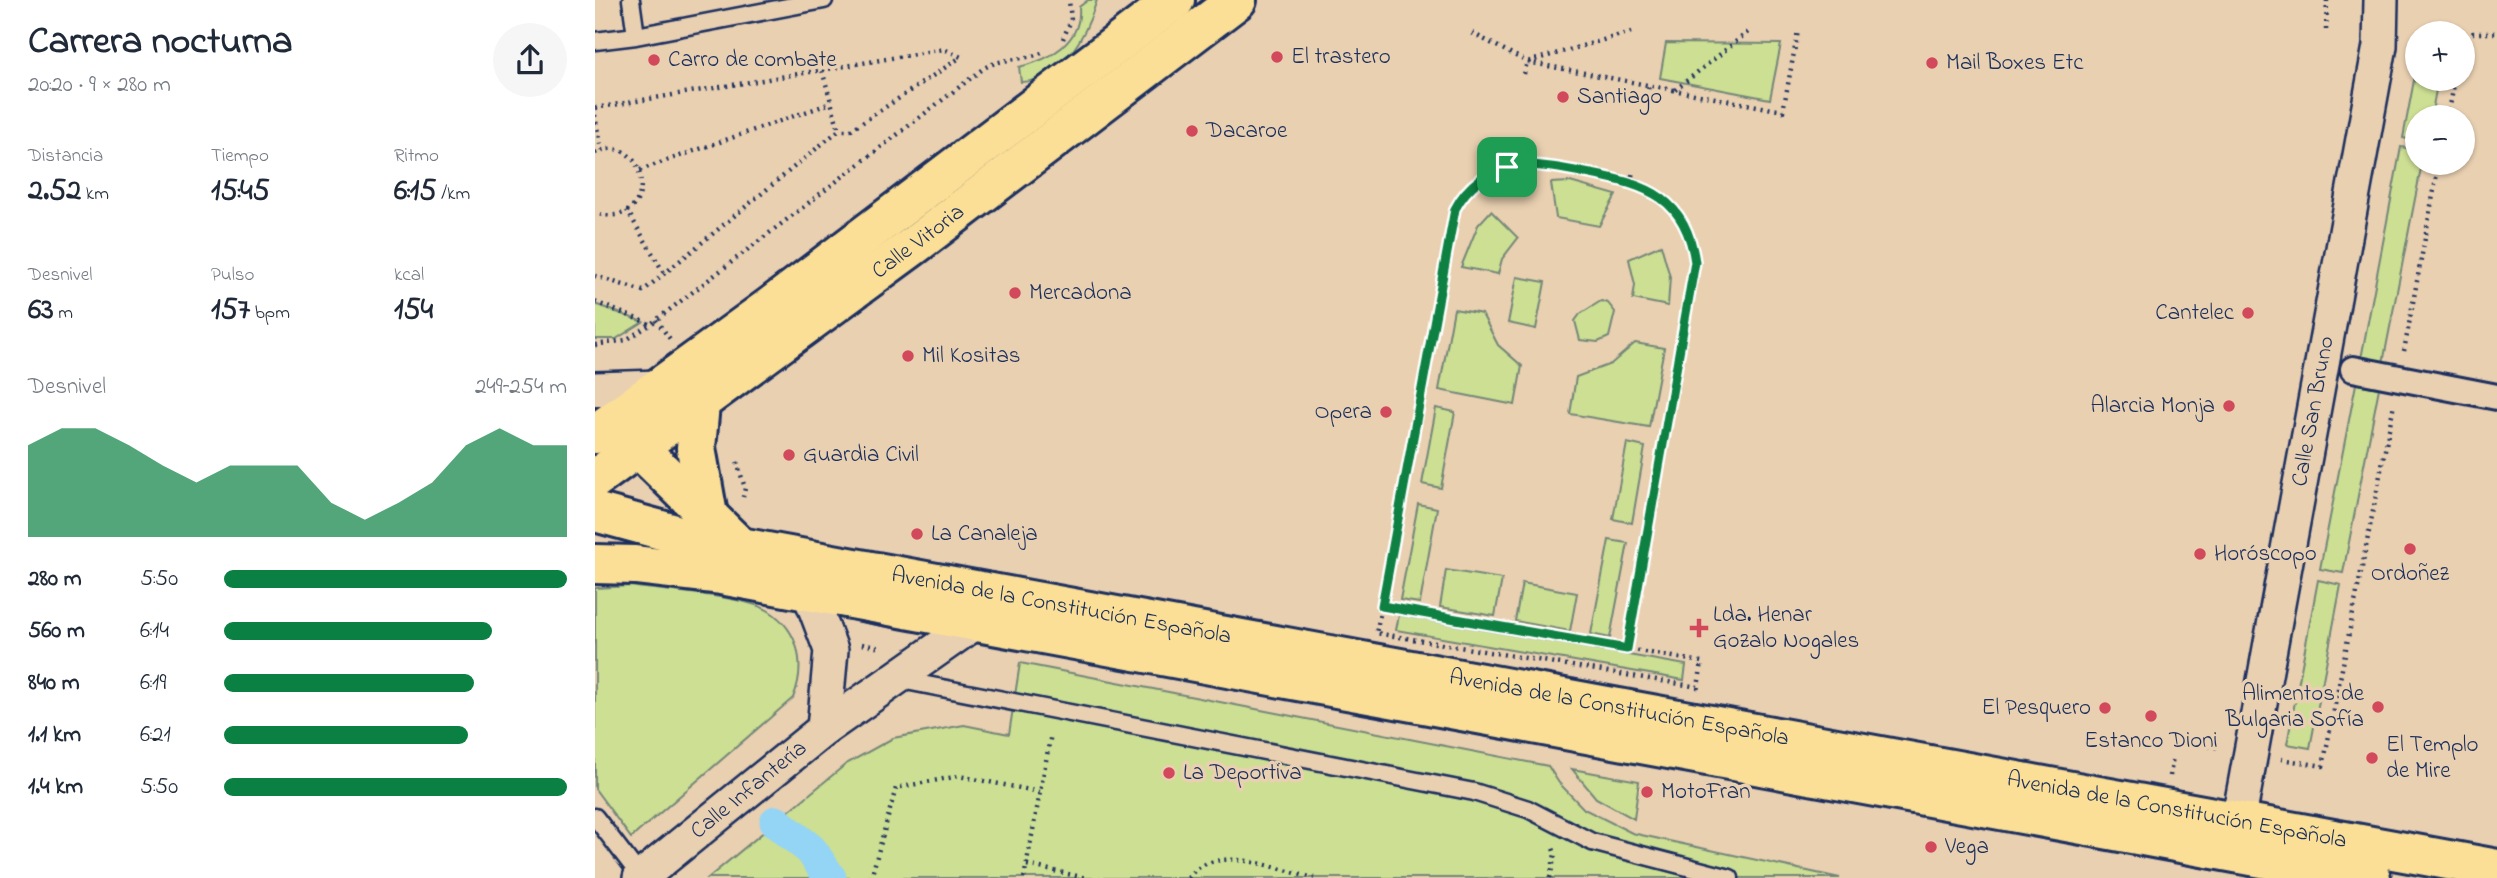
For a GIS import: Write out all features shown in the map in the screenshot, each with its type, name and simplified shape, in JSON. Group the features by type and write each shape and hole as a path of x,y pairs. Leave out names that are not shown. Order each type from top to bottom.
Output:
{"highway":[{"name":"Calle Vitoria","path":"599,412 660,387 1175,0"},
{"name":"Calle Vitoria","path":"595,479 1242,1"},
{"path":"700,404 696,448 708,515"},
{"path":"599,412 740,547"},
{"name":"Avenida de la Constitución Española","path":"595,512 684,536 2235,837 2371,878"},
{"path":"595,539 704,573"},
{"path":"595,565 635,565 704,573"},
{"name":"Avenida de la Constitución Española","path":"704,573 2235,837 2497,869"}],"street":[{"name":"Calle San Bruno","path":"2235,837 2380,46 2381,0"},
{"path":"2353,369 2497,397"},
{"name":"Calle Infantería","path":"809,592 831,650 824,729"},
{"name":"Calle Infantería","path":"641,877 824,729 976,622"}],"lane":[{"path":"631,0 636,36"},
{"path":"595,41 636,36 824,0"},
{"path":"895,679 1474,792 1528,809 1592,842 1730,878"},
{"path":"595,817 641,877"}],"path":[{"path":"1056,44 1065,37 1071,20 1069,0"},
{"path":"2326,30 2327,0"},
{"path":"1472,33 1527,62 1783,111 1798,31"},
{"path":"1527,62 1631,32"},
{"path":"1674,90 1748,32"},
{"path":"2475,33 2497,33"},
{"path":"595,108 944,49 961,57 851,130 839,130 643,291 595,276"},
{"path":"595,345 626,340 651,324 984,68 1000,60 1023,59 1048,50"},
{"path":"1524,74 1527,62"},
{"path":"822,70 839,130"},
{"path":"1647,96 1649,85"},
{"path":"640,170 831,103"},
{"path":"595,115 598,151 621,152 630,157 640,170 640,195 627,210 617,215 595,213"},
{"path":"1507,167 1511,146"},
{"path":"1376,633 1455,209 1479,180 1507,167 1544,165 1631,183 1658,195 1677,212 1689,235 1695,262 1627,649"},
{"path":"1631,183 1633,170"},
{"path":"2323,766 2437,175"},
{"path":"627,210 664,273"},
{"path":"595,302 651,324"},
{"path":"1382,606 1702,662 1698,687"},
{"path":"1024,878 1056,709"},
{"path":"871,878 896,788 960,776 1040,792"},
{"path":"1550,878 1555,854 1552,844"},
{"path":"1188,878 1196,868 1204,864 1231,859 1314,878"},
{"path":"1027,865 1086,878"}],"green space":[{"path":"1088,0 1097,0 1071,54 1049,74 1036,80 1021,82 1019,67 1042,60 1070,40 1079,19 1079,7"},
{"path":"1666,43 1781,44 1770,99 1660,78"},
{"path":"2412,91 2436,91 2433,105 2409,105"},
{"path":"2401,147 2405,148 2405,175 2420,175 2383,363 2361,359"},
{"path":"1570,182 1616,195 1599,226 1556,218 1551,183"},
{"path":"1491,211 1518,238 1502,259 1498,274 1461,267 1478,225"},
{"path":"1661,245 1670,277 1668,306 1633,299 1635,285 1629,259"},
{"path":"1517,277 1545,282 1536,329 1508,323"},
{"path":"1601,301 1608,303 1615,312 1609,337 1598,342 1580,340 1575,321 1580,314"},
{"path":"595,304 643,322 616,339 595,339"},
{"path":"1454,309 1482,314 1498,345 1522,366 1515,405 1439,390"},
{"path":"1635,343 1664,348 1649,427 1570,414 1576,377 1611,364"},
{"path":"2356,384 2379,388 2343,573 2320,569"},
{"path":"1436,408 1455,412 1441,488 1422,484"},
{"path":"1627,443 1645,447 1632,523 1613,519"},
{"path":"1418,504 1437,508 1420,603 1400,600"},
{"path":"1609,540 1628,543 1610,638 1591,634"},
{"path":"1446,570 1502,579 1495,616 1440,607"},
{"path":"2318,580 2341,585 2310,748 2287,744"},
{"path":"1522,583 1577,593 1570,631 1515,621"},
{"path":"630,586 722,597 769,611 788,629 794,639 799,662 793,698 631,838 595,789 595,588"},
{"path":"1399,615 1686,665 1684,680 1396,630"},
{"name":"La Deportiva","path":"1020,663 1548,766 1559,783 1584,809 1632,833 1840,878 708,878 846,764 893,738 964,725 1009,734"},
{"path":"1572,769 1639,781 1634,819 1596,798"}],"waterway":[{"path":"776,822 811,850 830,878"}],"place":[{"name":"El trastero","path":"1277,57"},
{"name":"Carro de combate","path":"654,60"},
{"name":"Mail Boxes Etc","path":"1932,63"},
{"name":"Santiago","path":"1563,97"},
{"name":"Dacaroe","path":"1192,131"},
{"name":"Mercadona","path":"1015,293"},
{"name":"Cantelec","path":"2248,313"},
{"name":"Mil Kositas","path":"908,356"},
{"name":"Alarcia Monja","path":"2229,406"},
{"name":"Opera","path":"1386,412"},
{"name":"Guardia Civil","path":"789,455"},
{"name":"La Canaleja","path":"917,534"},
{"name":"Ordoñez","path":"2410,549"},
{"name":"Horóscopo","path":"2200,554"},
{"name":"Lda. Henar Gozalo Nogales","path":"1699,628"},
{"name":"Alimentos de Bulgaria Sofía","path":"2378,707"},
{"name":"El Pesquero","path":"2105,708"},
{"name":"Estanco Dioni","path":"2151,716"},
{"name":"El Templo de Mire","path":"2372,758"},
{"name":"La Deportiva","path":"1169,773"},
{"name":"MotoFran","path":"1647,792"},
{"name":"Vega","path":"1931,847"}],"route":[{"path":"1544,165 1647,188 1677,212 1685,224 1693,248 1695,262 1627,649 1382,606 1455,209 1460,199 1479,180 1507,167 1544,165"}]}
